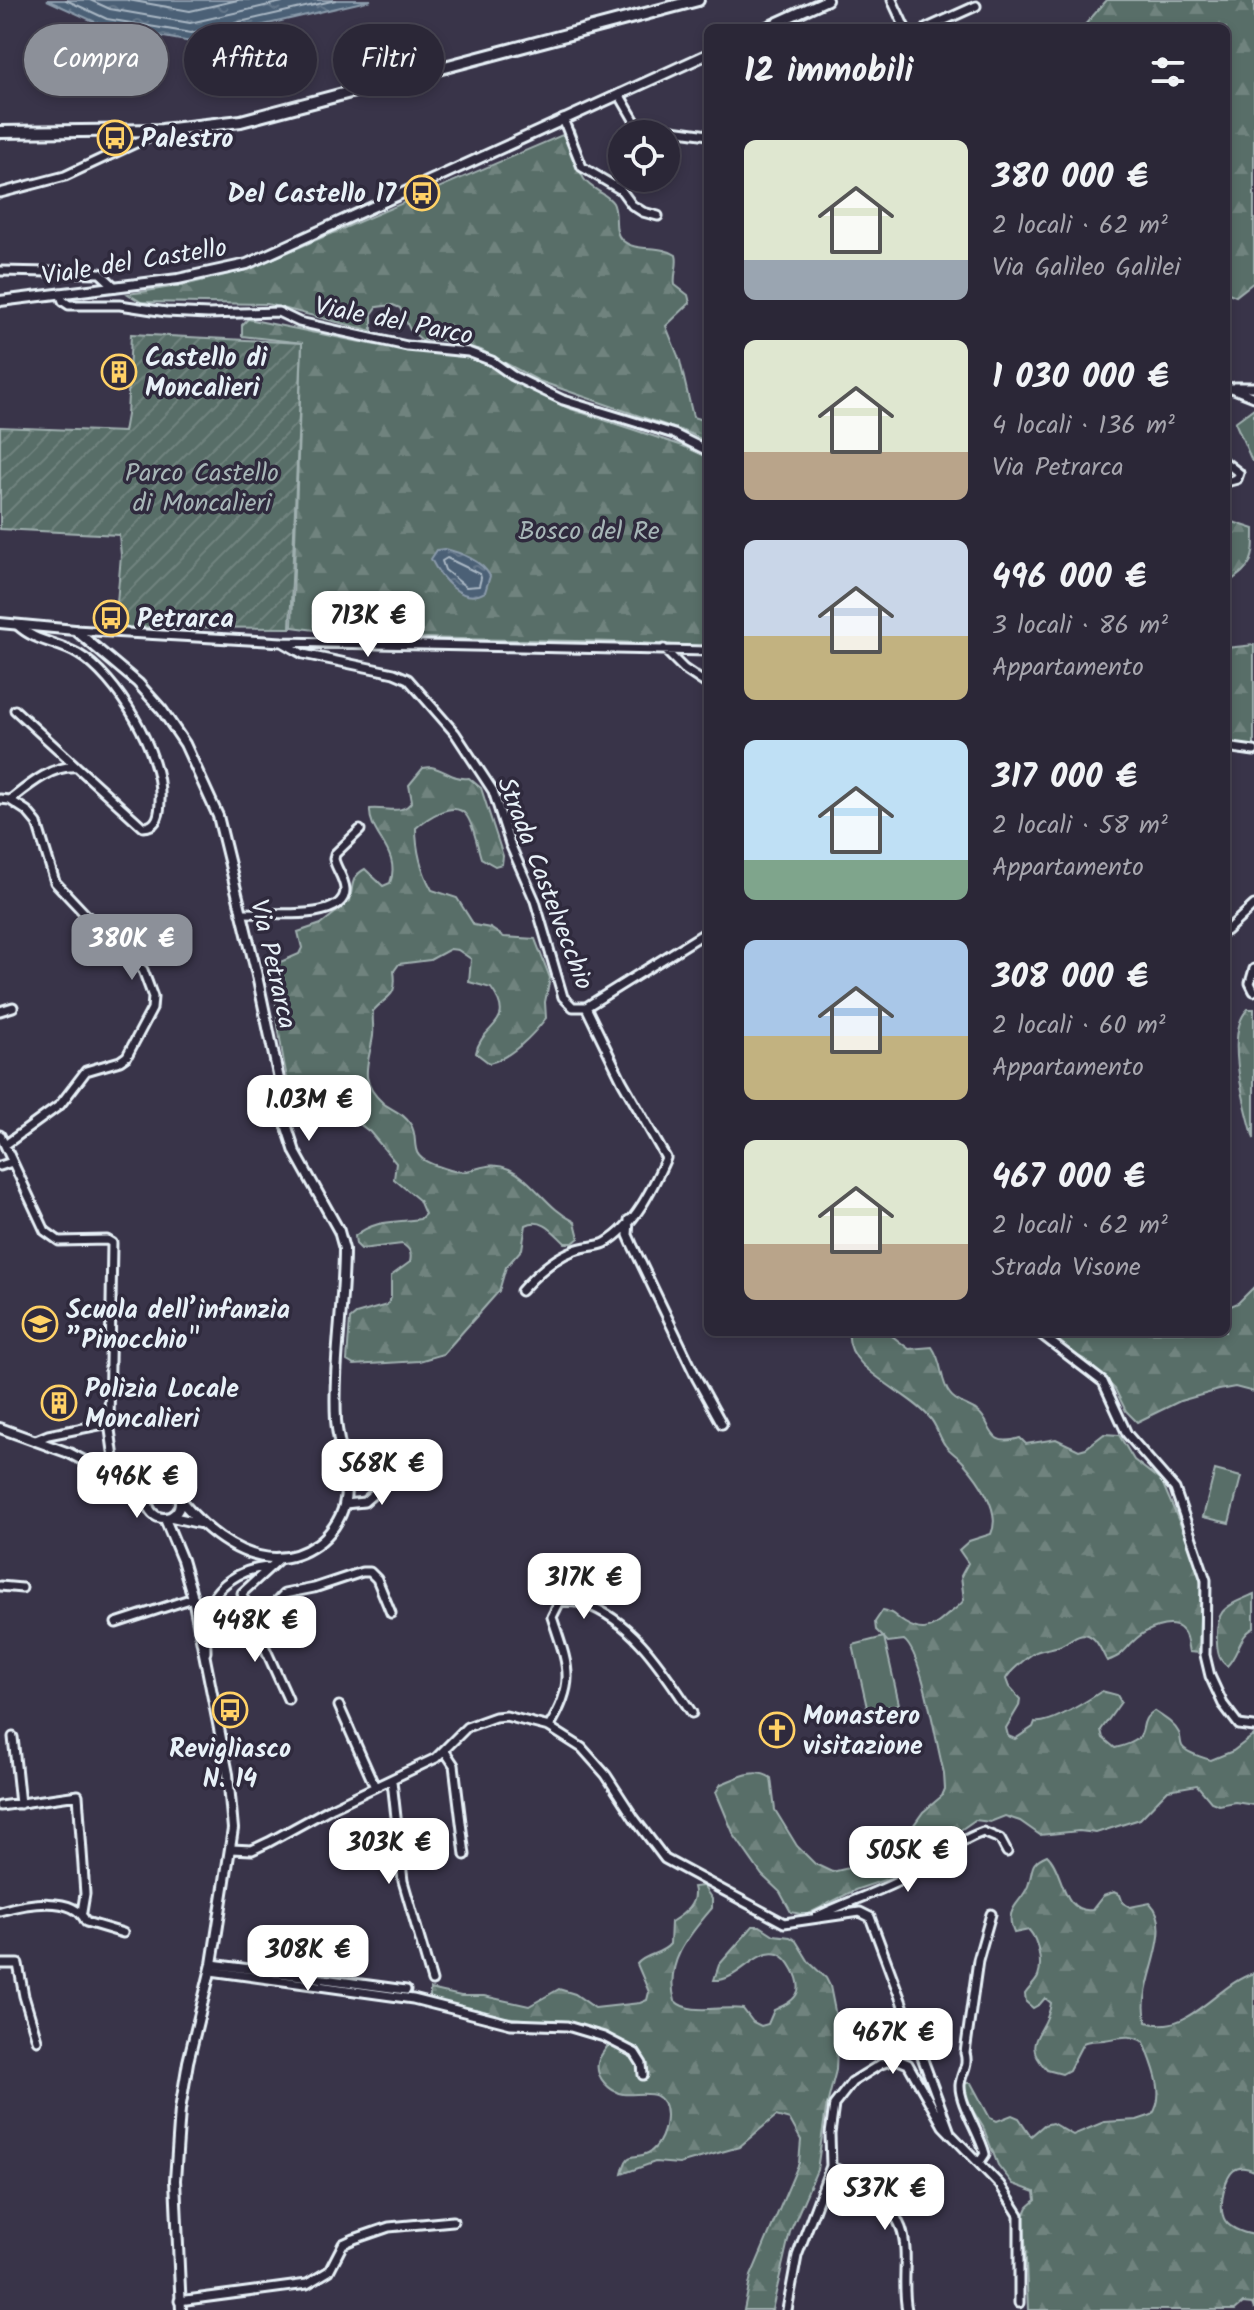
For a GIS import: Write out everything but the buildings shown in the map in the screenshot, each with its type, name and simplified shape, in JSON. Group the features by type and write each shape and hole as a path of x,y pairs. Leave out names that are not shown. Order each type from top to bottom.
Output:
{"main road":[{"path":"0,132 162,130 241,121 698,0"}],"street":[{"path":"774,24 827,0"},
{"path":"892,0 903,24"},
{"path":"936,24 976,6"},
{"path":"788,18 791,24"},
{"name":"Viale del Castello","path":"0,301 178,279 247,264 704,56"},
{"path":"619,94 637,125 704,134"},
{"path":"563,119 582,167 614,185 632,205 658,216"},
{"path":"0,193 65,176 162,130"},
{"path":"0,271 100,273 115,287"},
{"name":"Viale del Parco","path":"60,293 69,305 120,305 208,314 278,312 299,322 407,346 468,352 492,361 513,376 563,400 674,434 704,449"},
{"path":"1230,386 1254,387"},
{"path":"1230,387 1254,397"},
{"path":"1230,466 1239,473 1237,479 1230,481"},
{"path":"0,623 282,642 704,651"},
{"path":"15,710 143,827 155,823 160,812 161,793 157,775 138,723 125,700 81,655 28,635 17,625"},
{"name":"Via Petrarca","path":"75,630 138,683 162,710 185,744 218,816 277,1070 287,1127 295,1152 339,1231 344,1249 336,1422 346,1479 345,1504"},
{"name":"Strada Castelvecchio","path":"282,642 303,654 394,673 408,679 455,733 493,791 510,844 535,901 563,997 573,1007 586,1007 704,933"},
{"path":"664,649 684,669 704,682"},
{"path":"1230,748 1254,751"},
{"path":"10,800 31,782 49,773 77,767"},
{"path":"0,799 10,800 27,811 37,823 55,882 143,970 153,997 152,1009 127,1056 86,1071 61,1106 5,1145"},
{"path":"241,913 321,913 334,907 343,899 345,891 335,854 360,830"},
{"path":"1230,927 1254,905"},
{"path":"1254,969 1250,983 1254,991"},
{"path":"0,1011 13,1007"},
{"path":"521,1291 537,1273 564,1255 604,1243 629,1220 653,1186 666,1158 622,1081 586,1007"},
{"path":"0,1135 45,1231 53,1239 107,1240 112,1243 109,1423 117,1479"},
{"path":"0,1166 12,1162"},
{"path":"629,1220 628,1235 632,1244 722,1424"},
{"path":"1043,1336 1103,1382 1127,1434 1175,1489 1206,1580 1205,1655 1210,1676 1223,1704 1239,1725 1254,1727"},
{"path":"36,1440 109,1423"},
{"path":"0,1428 69,1453 150,1495"},
{"path":"288,1699 242,1593 278,1560 307,1551 321,1542 338,1521 345,1504 364,1502 402,1469"},
{"path":"200,1523 152,1513 148,1504 150,1495 157,1487 168,1486 177,1492 200,1523 232,1547 278,1560"},
{"path":"169,1518 179,1510 181,1501"},
{"path":"169,1518 193,1598 232,1806 231,1849 212,1967 188,2062 180,2110 175,2180 180,2306 307,2284 329,2271 343,2244 354,2239 389,2227 453,2221"},
{"path":"206,1666 206,1615 211,1601 223,1583 253,1569 270,1567"},
{"path":"257,1622 284,1594 362,1572 370,1572 377,1579 391,1613"},
{"path":"0,1586 22,1588"},
{"path":"116,1623 193,1598"},
{"path":"549,1727 569,1682 552,1617 560,1601 584,1603 621,1624 660,1666 692,1713"},
{"path":"339,1706 375,1787"},
{"path":"231,1849 252,1850 392,1781 436,1758 467,1727 495,1717 520,1718 549,1727 582,1748 606,1775 665,1859 784,1923 860,1912 870,1917 951,2135"},
{"path":"13,1737 20,1804"},
{"path":"444,1750 454,1765 465,1855"},
{"path":"392,1781 403,1881 432,1981"},
{"path":"0,1806 78,1795 85,1894 82,1912 86,1922 123,1933"},
{"path":"807,1921 852,1899 896,1883 966,1838 983,1832 1000,1839 1007,1852"},
{"path":"0,1911 21,1905 69,1905 82,1912"},
{"path":"979,2163 985,2154 960,2084 968,2063 965,2053 978,1960 991,1914"},
{"path":"0,1964 18,1964 37,2040"},
{"path":"212,1967 406,1990"},
{"path":"212,1967 413,1999 511,2024 567,2026 604,2037 635,2053 642,2064 643,2075"},
{"path":"787,2310 797,2256 831,2166 830,2134 834,2105 852,2082 881,2064 896,2059 908,2064 943,2126 1000,2185 1019,2215 1019,2303"},
{"path":"831,2166 851,2176 876,2196 901,2228 907,2310"}],"green space":[{"path":"1107,0 1254,0 1254,282 1236,296 1230,294 1230,24 1086,24"},
{"path":"574,130 580,149 582,175 587,183 613,203 617,232 622,240 634,246 676,255 675,285 688,295 690,303 666,326 680,361 693,417 704,421 704,441 539,381 481,350 440,340 422,340 410,330 400,308 393,305 377,307 372,314 372,331 267,304 141,302 128,294 246,270"},
{"name":"Bosco del Re","path":"248,319 375,345 468,356 488,363 568,408 704,455 704,648 395,637 292,627 302,343 242,336 242,325"},
{"name":"Parco Castello di Moncalieri","path":"131,334 302,343 290,628 115,627 121,555 119,535 0,529 0,427 124,432"},
{"path":"1254,408 1254,461 1252,461 1235,422"},
{"path":"1230,521 1254,529 1253,555 1242,572 1230,581"},
{"path":"1254,645 1254,756 1230,753 1230,648"},
{"path":"431,767 458,778 469,778 481,788 503,856 502,864 495,866 481,858 466,815 455,809 440,812 416,828 418,852 428,883 432,890 457,898 474,925 490,928 504,937 535,939 550,978 545,1002 546,1018 513,1051 489,1063 476,1053 479,1043 496,1024 501,1010 491,988 469,982 471,959 458,950 450,949 430,960 399,964 394,971 393,991 373,1011 367,1079 375,1095 408,1121 414,1131 415,1146 424,1160 458,1172 486,1166 509,1169 575,1222 579,1238 573,1243 565,1243 543,1225 526,1225 522,1249 506,1267 499,1291 443,1354 419,1361 354,1365 347,1361 350,1319 356,1314 387,1305 391,1298 391,1276 410,1262 411,1256 402,1244 361,1249 356,1244 355,1236 378,1224 420,1219 425,1214 419,1200 394,1179 396,1163 370,1132 338,1111 310,1127 298,1117 280,1040 276,977 278,963 299,954 302,948 298,932 321,924 350,901 353,883 360,872 365,869 383,886 390,883 392,862 374,827 370,809 399,810 408,806 412,801 409,785 423,768"},
{"path":"1248,1009 1254,1009 1254,1139 1242,1091 1237,1053 1237,1035"},
{"path":"1254,1287 1254,1392 1235,1387 1219,1390 1180,1401 1137,1422 1126,1411 1115,1389 1086,1360 1067,1351 1051,1336 1230,1336 1230,1306 1238,1303"},
{"path":"849,1336 892,1336 909,1349 932,1347 950,1394 982,1416 995,1437 1001,1440 1020,1438 1026,1444 1056,1439 1079,1450 1104,1434 1119,1435 1134,1460 1162,1482 1194,1556 1201,1584 1199,1653 1189,1652 1182,1630 1170,1625 1146,1632 1121,1654 1107,1661 1094,1640 1084,1634 1037,1652 1018,1665 1006,1679 1020,1699 1006,1728 1008,1736 1015,1739 1033,1727 1035,1722 1059,1716 1102,1691 1117,1695 1121,1702 1101,1730 1103,1738 1115,1748 1136,1740 1148,1716 1154,1711 1177,1729 1184,1749 1211,1760 1233,1751 1254,1735 1254,1805 1235,1802 1219,1805 1211,1802 1197,1785 1168,1790 1140,1819 1096,1833 1079,1831 1040,1835 1020,1821 1005,1816 990,1822 975,1820 893,1877 855,1890 806,1915 791,1912 780,1892 762,1875 734,1835 716,1792 721,1784 746,1775 759,1773 771,1778 775,1810 797,1846 815,1864 832,1872 879,1861 896,1850 923,1812 942,1796 944,1773 923,1681 911,1649 904,1640 888,1642 876,1630 875,1622 883,1610 916,1628 926,1629 958,1607 964,1600 961,1576 968,1563 959,1550 969,1541 991,1534 994,1525 987,1496 961,1460 945,1445 932,1421 920,1408 867,1369 850,1345"},
{"path":"1215,1470 1241,1477 1229,1523 1203,1517"},
{"path":"1254,1594 1254,1628 1245,1635 1227,1666 1217,1648 1220,1616 1235,1602"},
{"path":"884,1637 899,1704 868,1712 853,1645"},
{"path":"1047,1855 1069,1898 1082,1909 1092,1910 1103,1896 1114,1892 1130,1907 1150,1903 1160,1929 1146,1993 1147,2022 1176,2022 1189,2016 1227,1987 1254,1973 1254,2171 1242,2168 1230,2174 1222,2208 1230,2226 1254,2235 1254,2309 1252,2304 1243,2303 1235,2310 1028,2310 1024,2216 1036,2200 1035,2192 1013,2184 998,2165 983,2127 965,2098 964,2083 971,2083 990,2118 997,2121 1012,2115 1019,2118 1031,2136 1044,2125 1052,2123 1073,2135 1104,2122 1137,2120 1152,2115 1158,2098 1157,2079 1144,2042 1133,2038 1083,2043 1069,2070 1062,2074 1047,2070 1039,2060 1034,2044 1051,2003 1045,1998 1033,2008 1026,2002 1025,1994 1039,1972 1039,1952 1029,1930 1014,1933 1011,1918 1014,1907 1028,1886 1034,1864"},
{"path":"703,1886 712,1899 712,1908 687,1939 676,1962 672,1987 675,2001 689,2008 743,2009 753,2022 761,2026 768,2024 774,2010 785,2005 798,1991 796,1975 782,1956 770,1953 731,1976 714,1980 719,1965 753,1926 760,1926 774,1935 796,1941 809,1962 826,1978 838,2026 836,2070 826,2109 817,2170 790,2232 772,2310 744,2310 751,2276 799,2163 801,2140 790,2120 776,2116 739,2147 679,2164 655,2162 622,2174 629,2158 648,2153 659,2142 666,2115 665,2106 656,2096 618,2093 601,2078 598,2063 610,2042 608,2034 561,2023 503,2017 477,2009 451,2007 430,1997 430,1989 529,2006 559,1989 575,1994 595,2008 640,2003 647,2000 649,1992 637,1964 670,1944 671,1922 692,1903 693,1887"}],"water":[{"path":"47,0 371,0 268,24 184,24 184,41 168,38 168,24 100,24"},
{"path":"437,550 457,552 482,566 490,576 485,592 468,595 446,581 431,559"}],"place":[{"name":"Palestro","path":"115,138"},
{"name":"Del Castello 17","path":"422,193"},
{"name":"Castello di Moncalieri","path":"119,372"},
{"name":"Petrarca","path":"111,618"},
{"name":"Scuola dell’infanzia ”Pinocchio\"","path":"40,1324"},
{"name":"Polizia Locale Moncalieri","path":"59,1403"},
{"name":"Revigliasco N. 14","path":"230,1710"},
{"name":"Monastero visitazione","path":"777,1730"}]}
